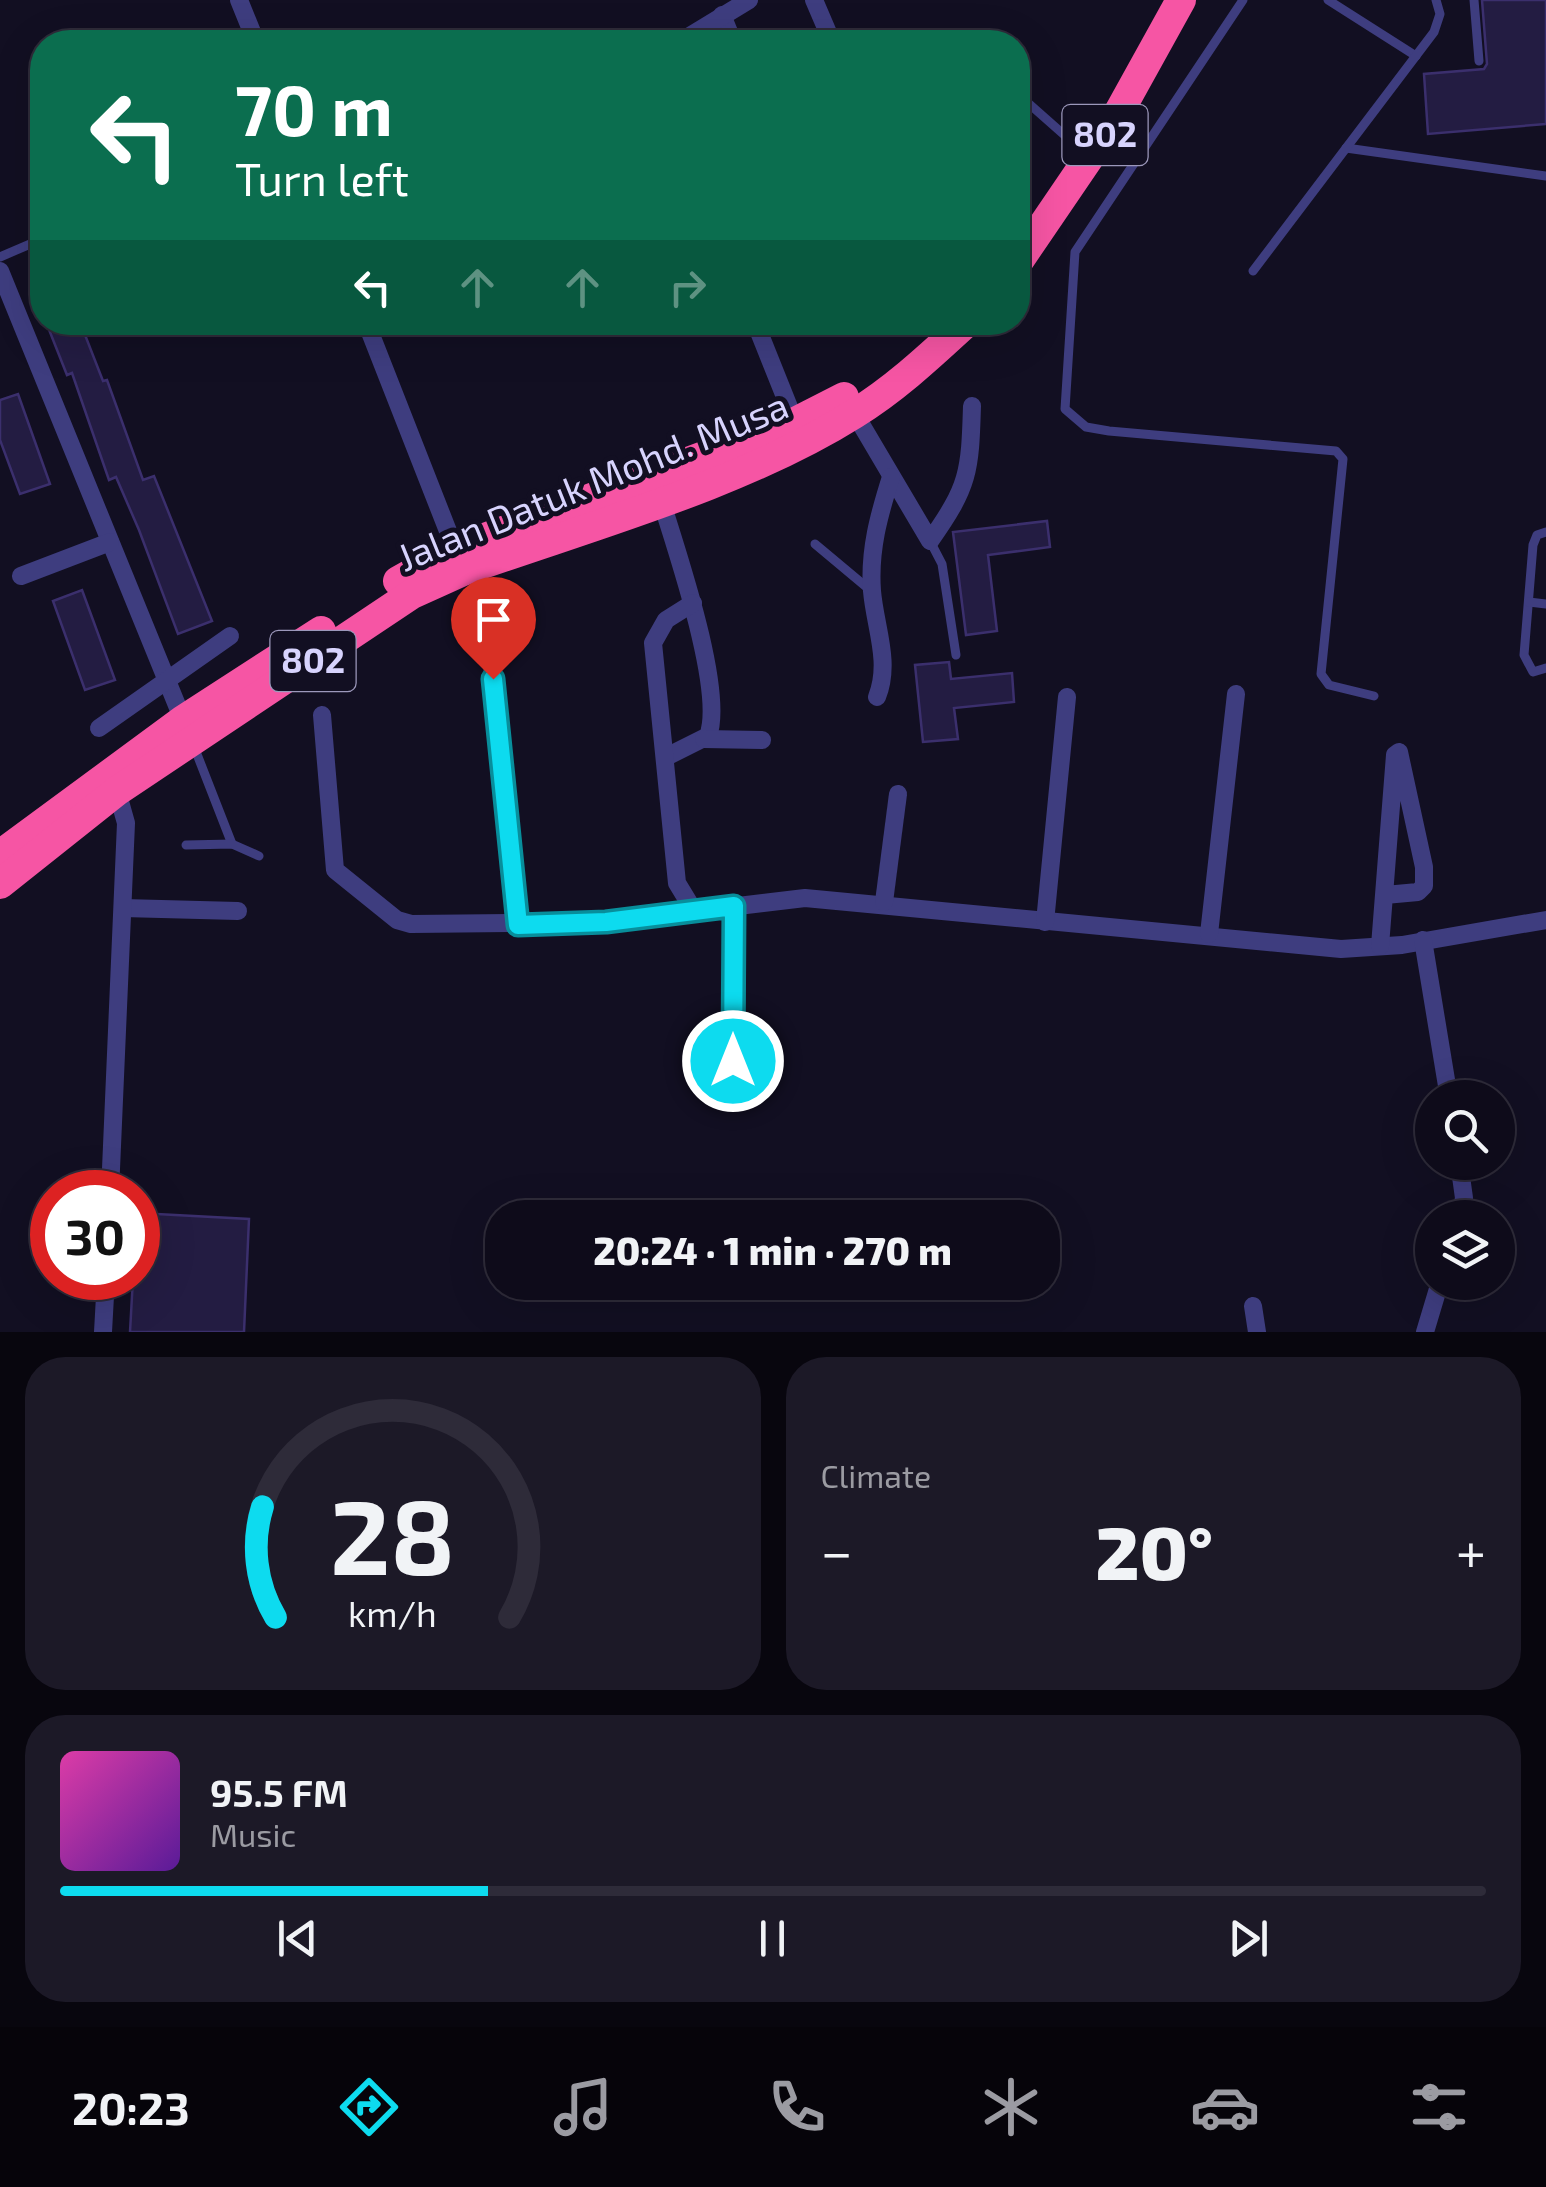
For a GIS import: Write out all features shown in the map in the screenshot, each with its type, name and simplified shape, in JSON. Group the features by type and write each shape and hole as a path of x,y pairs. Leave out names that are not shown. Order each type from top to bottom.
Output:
{"highway":[{"name":"802","path":"1030,219 1079,148 1160,0"},
{"name":"802","path":"1030,244 1114,122 1181,0"},
{"name":"Jalan Datuk Mohd. Musa","path":"0,855 455,549 795,422 913,356 935,335"},
{"name":"Jalan Datuk Mohd. Musa","path":"0,884 188,731 412,594 782,454 855,414 953,335"},
{"path":"632,483 654,490 661,500"}],"street":[{"path":"239,0 251,30"},
{"path":"699,30 750,0"},
{"path":"814,0 827,30"},
{"path":"722,15 728,30"},
{"path":"0,271 188,731"},
{"path":"371,335 455,549"},
{"path":"760,335 795,422"},
{"path":"855,414 930,541 957,504 970,472 972,406"},
{"path":"877,697 884,679 872,592 872,542 890,477"},
{"path":"661,500 692,603 712,712 712,725 704,739"},
{"path":"21,576 110,542"},
{"path":"692,603 666,620 653,644 677,882 694,911"},
{"path":"99,728 230,636"},
{"path":"490,644 518,925"},
{"path":"1210,934 1236,694"},
{"path":"1045,922 1067,697"},
{"path":"322,715 336,870 397,920 412,924 518,925 806,898 884,902 1045,922 1210,934 1341,949 1546,920"},
{"path":"666,758 704,739 762,740"},
{"path":"1380,946 1395,755 1399,752 1404,759 1424,886 1418,892 1385,895"},
{"path":"111,1170 126,822 117,791"},
{"path":"884,902 898,794"},
{"path":"733,1061 734,906"},
{"path":"123,908 238,911"},
{"path":"1423,940 1446,1080"},
{"path":"103,1332 105,1300"},
{"path":"1425,1332 1435,1300"},
{"path":"1253,1306 1257,1332"}],"lane":[{"path":"1242,0 1076,252 1066,409 1086,427 1109,431 1336,451 1343,460 1322,674 1329,686 1374,696"},
{"path":"1328,0 1416,56"},
{"path":"1252,271 1434,32 1440,14 1436,0"},
{"path":"1474,0 1479,61"},
{"path":"1030,105 1079,148"},
{"path":"1346,148 1546,176"},
{"path":"0,258 30,244"},
{"path":"1546,532 1538,535 1533,545 1526,663 1533,672 1546,668"},
{"path":"930,541 942,564 956,655"},
{"path":"815,544 872,592"},
{"path":"1529,602 1546,604"},
{"path":"188,731 232,844"},
{"path":"186,845 232,844 259,856"}],"building":[{"path":"1482,0 1546,0 1546,124 1428,134 1424,74 1484,69 1487,64"},
{"path":"51,335 85,335 103,381 107,380 143,480 154,476 212,621 178,634 116,477 109,480 72,373 67,375"},
{"path":"18,394 50,484 20,494 0,440 0,400"},
{"path":"1047,521 1050,547 988,555 997,631 966,635 953,532"},
{"path":"82,590 115,680 85,690 53,601"},
{"path":"949,662 951,679 1012,673 1014,702 954,708 958,739 923,742 915,665"},
{"path":"160,1214 249,1219 244,1332 130,1332 132,1300 160,1300"}],"route":[{"path":"493,679 518,925 606,922 734,906 733,1061"}]}
